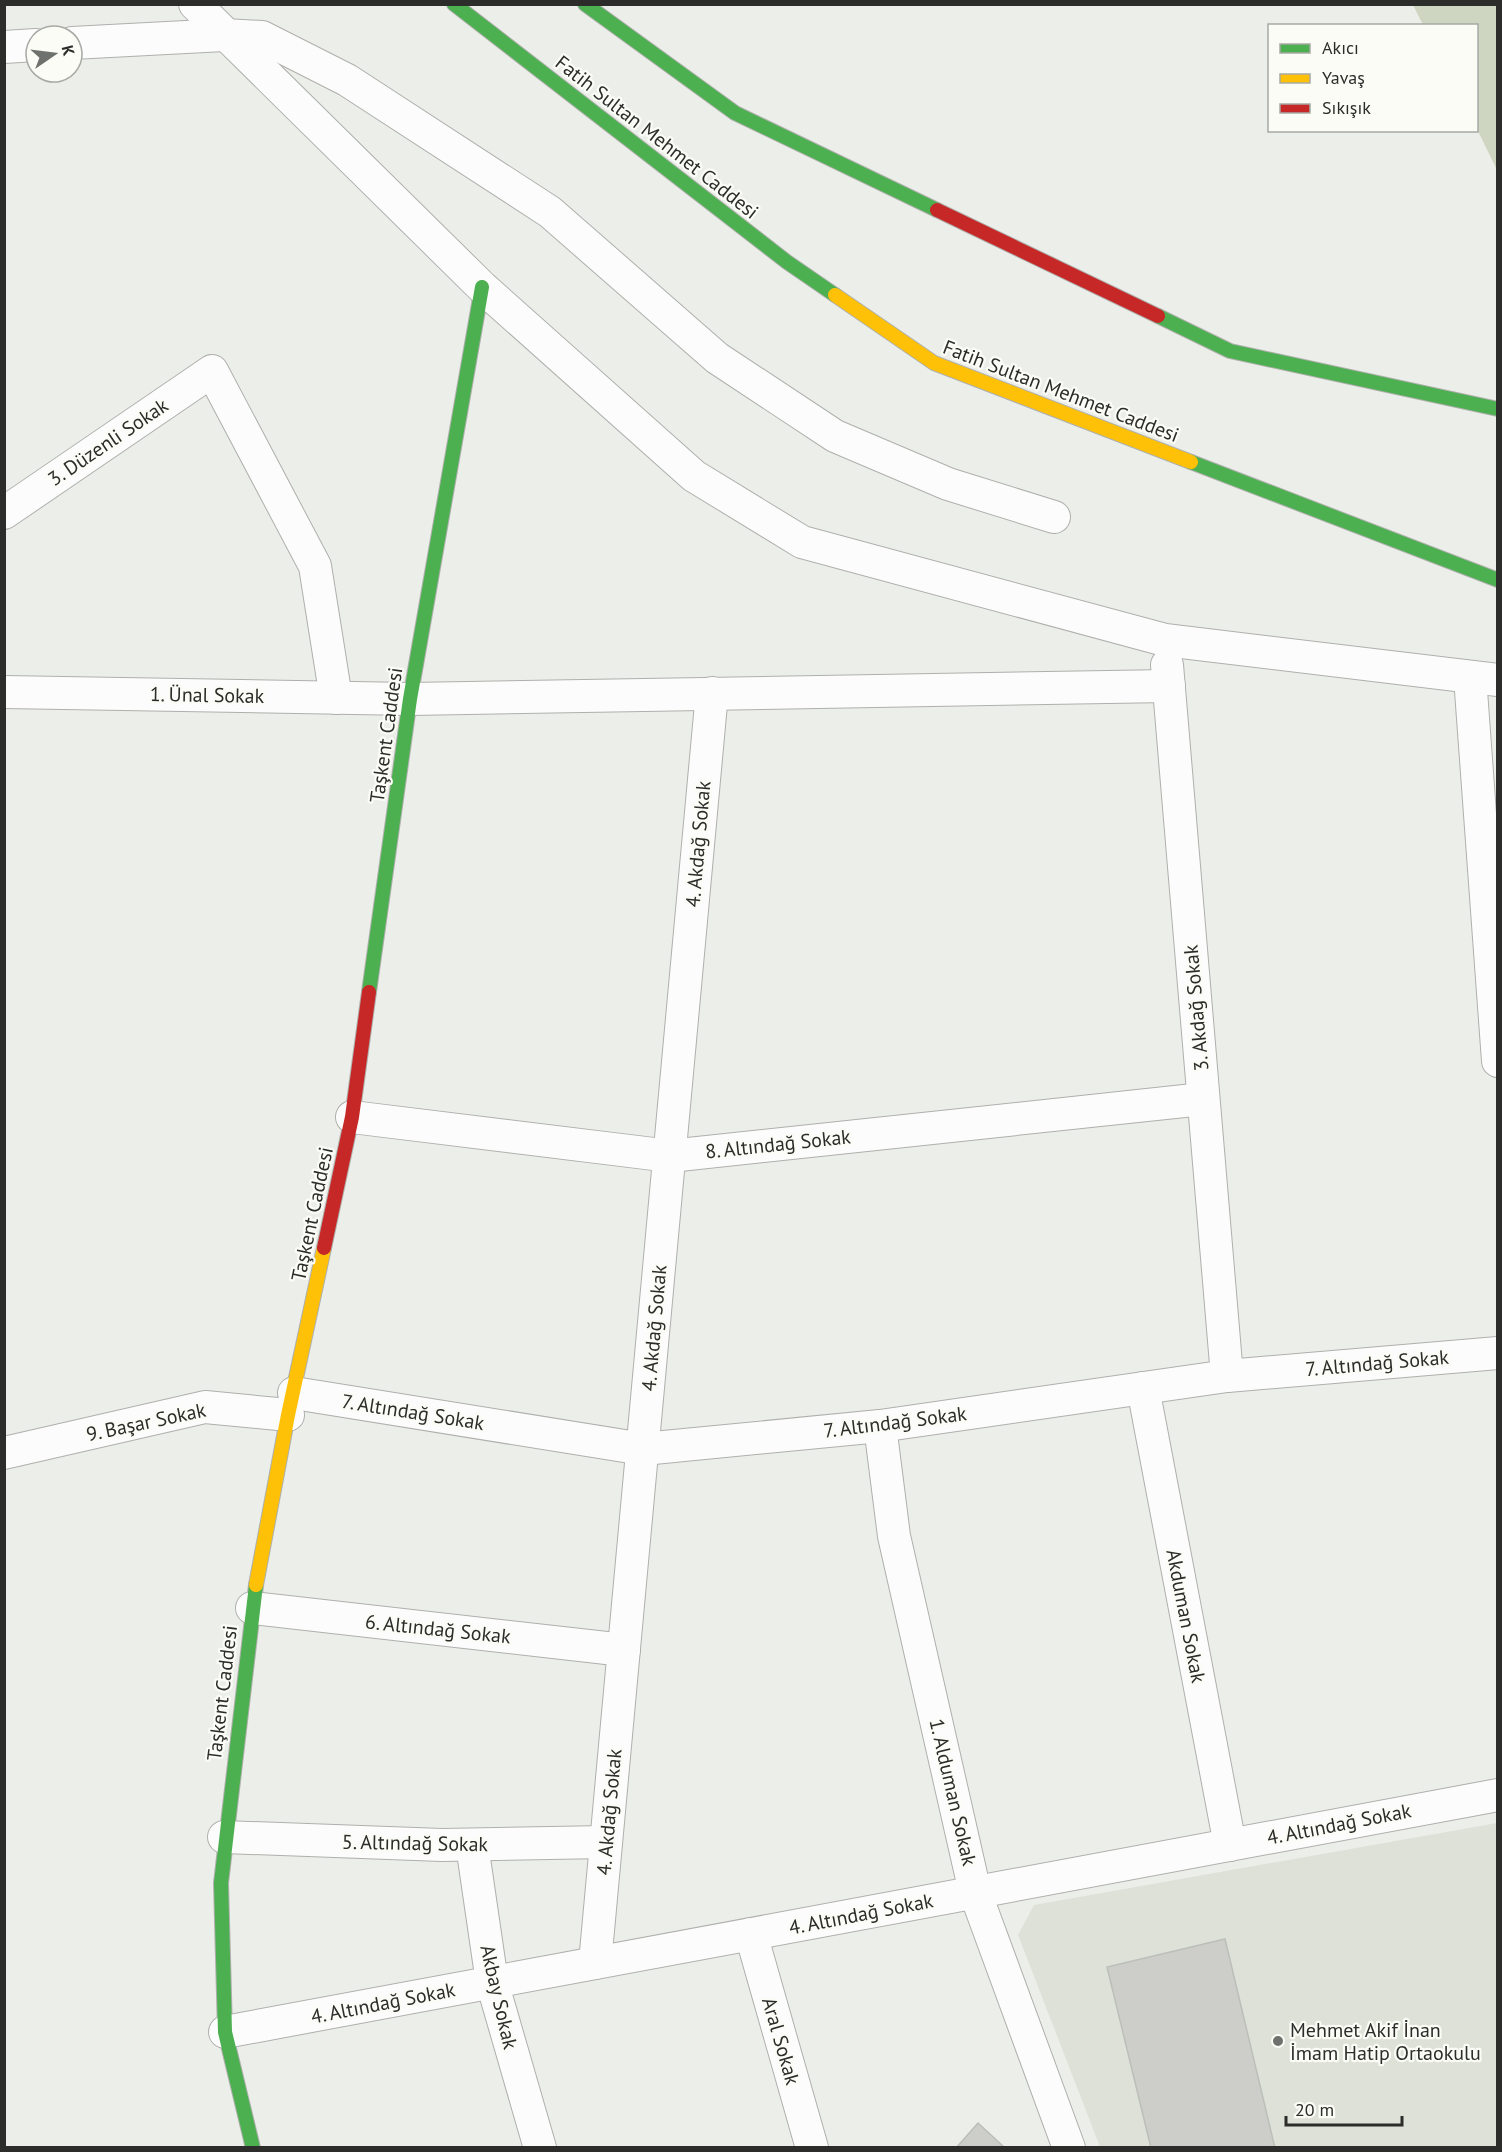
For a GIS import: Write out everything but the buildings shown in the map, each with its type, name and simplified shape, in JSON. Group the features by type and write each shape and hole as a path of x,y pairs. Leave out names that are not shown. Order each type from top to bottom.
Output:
{"main road":[{"name":"Fatih Sultan Mehmet Caddesi","path":"454,4 787,262 934,363 1497,580"},
{"path":"585,4 735,113 1230,351 1497,409"},
{"name":"Taşkent Caddesi","path":"253,2148 225,2032 221,1882 224,1837 252,1608 291,1404 352,1117 410,699 482,287"}],"street":[{"path":"195,4 482,287 694,476 802,542 1165,640 1484,678 1497,1061"},
{"path":"84,42 224,35 262,37 348,80 540,206 717,358 835,435 948,484 1054,517"},
{"name":"3. Düzenli Sokak","path":"4,513 212,371 315,566 336,698"},
{"name":"3. Akdağ Sokak","path":"1165,640 1227,1376"},
{"name":"1. Ünal Sokak","path":"4,692 410,699 1169,686"},
{"name":"4. Akdağ Sokak","path":"595,1963 712,693"},
{"name":"8. Altındağ Sokak","path":"352,1117 670,1156 1203,1099"},
{"name":"7. Altındağ Sokak","path":"291,1404 643,1449 879,1426 1227,1376 1497,1353"},
{"name":"Akduman Sokak","path":"1143,1388 1230,1845"},
{"name":"9. Başar Sokak","path":"4,1452 205,1407 291,1404"},
{"name":"1. Alduman Sokak","path":"879,1426 894,1536 975,1892 1069,2148"},
{"name":"6. Altındağ Sokak","path":"252,1608 624,1650"},
{"name":"4. Altındağ Sokak","path":"225,2032 1497,1795"},
{"name":"5. Altındağ Sokak","path":"224,1837 472,1845 606,1842"},
{"name":"Akbay Sokak","path":"472,1845 492,1982 540,2148"},
{"name":"Aral Sokak","path":"751,1934 812,2148"}],"shaded area":[{"name":"Mehmet Akif İnan İmam Hatip Ortaokulu","path":"1497,1823 1497,2147 1100,2147 1018,1935 1034,1905"}],"green space":[{"path":"1413,5 1497,5 1497,170 1478,131 1478,24 1422,24"}],"traffic: fast":[{"path":"454,4 787,262 835,295"},
{"path":"585,4 735,113 937,210"},
{"path":"369,992 410,699 482,287"},
{"path":"1158,316 1230,351 1498,409"},
{"path":"1191,462 1498,580"},
{"path":"253,2148 225,2032 221,1883 256,1585"}],"traffic: slow":[{"path":"835,295 934,363 1191,462"},
{"path":"256,1585 288,1415 324,1248"}],"traffic: jam":[{"path":"937,210 1158,316"},
{"path":"324,1248 352,1117 369,992"}],"place":[{"name":"Mehmet Akif İnan İmam Hatip Ortaokulu","path":"1278,2041"}]}
